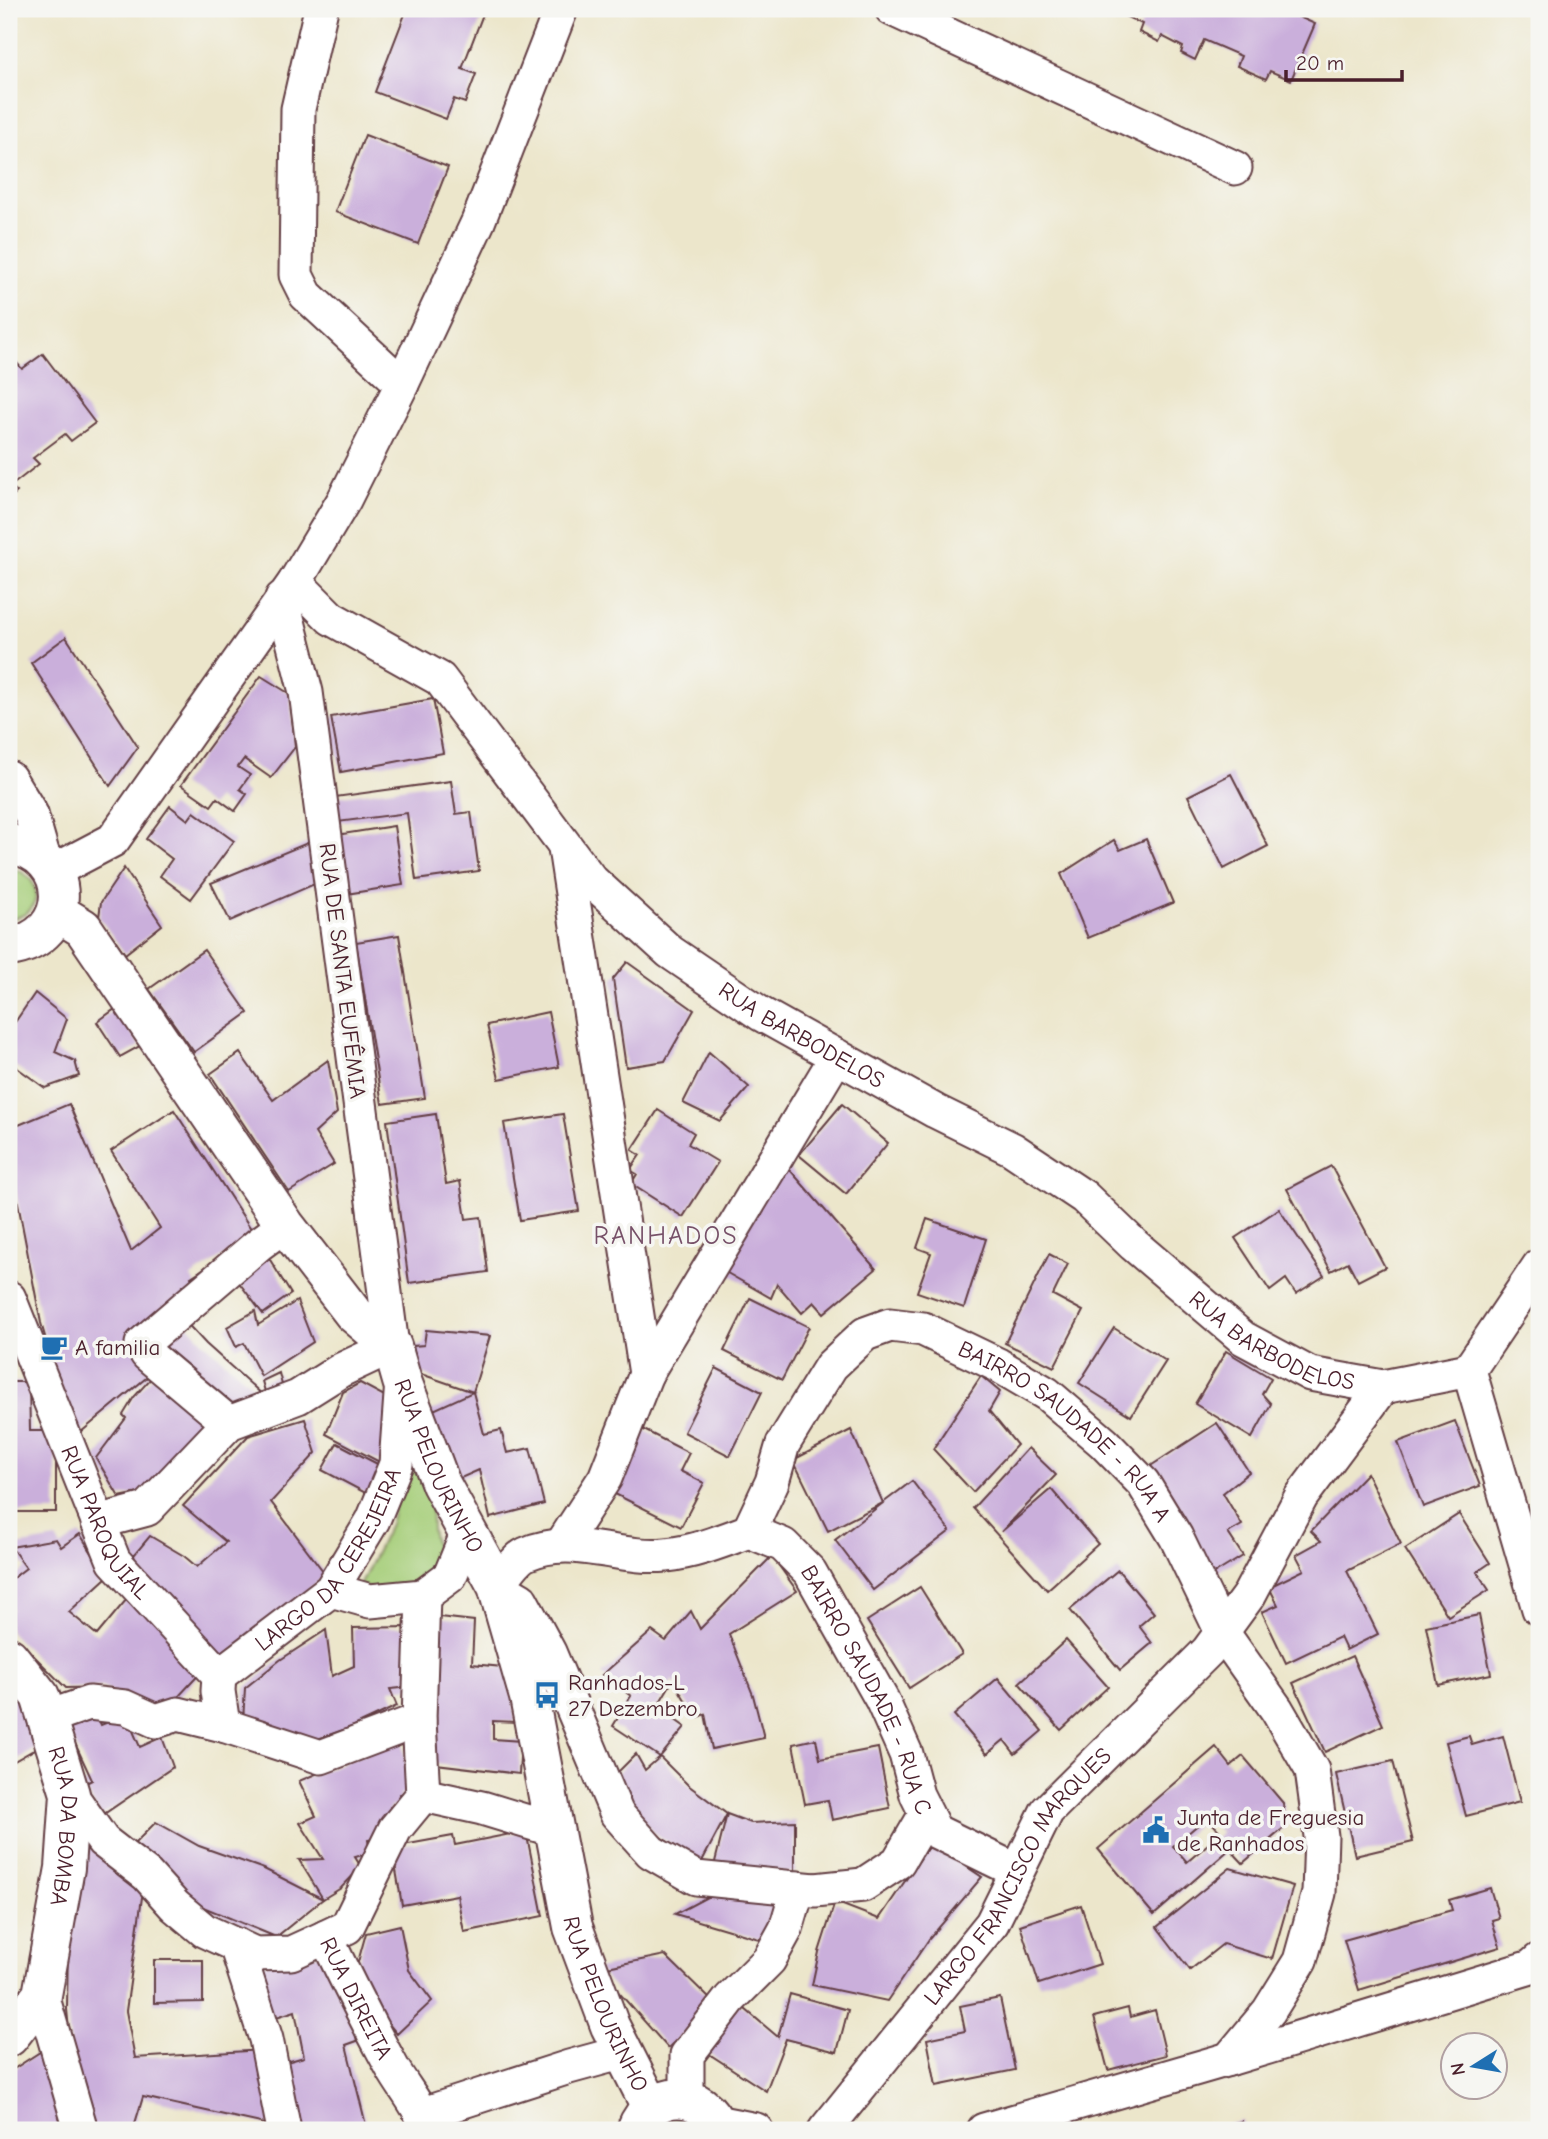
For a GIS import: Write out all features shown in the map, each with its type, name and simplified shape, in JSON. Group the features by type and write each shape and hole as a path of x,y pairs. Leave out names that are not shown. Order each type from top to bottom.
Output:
{"street":[{"path":"321,9 298,109 296,275 306,295 402,384"},
{"path":"49,865 113,840 289,590 344,500 478,222 561,9"},
{"path":"892,9 1234,168"},
{"name":"RUA BARBODELOS","path":"289,590 331,618 440,679 592,880 670,952 761,1014 935,1111 1013,1149 1084,1197 1134,1245 1243,1338 1310,1374 1382,1387"},
{"name":"RUA DE SANTA EUFÊMIA","path":"289,590 306,692 392,1346"},
{"path":"9,778 31,814 59,898 57,912 50,926 39,937 25,944 9,947"},
{"path":"9,844 34,851 49,865"},
{"path":"564,845 646,1374"},
{"path":"57,912 83,928 285,1225 353,1313 392,1346 341,1370 298,1397 229,1423 147,1509 98,1522"},
{"path":"562,1544 605,1478 646,1374 837,1056"},
{"path":"229,1423 147,1354 142,1344 285,1225"},
{"path":"1382,1387 1469,1370 1539,1266"},
{"name":"RUA PAROQUIAL","path":"9,1298 114,1562 219,1675"},
{"name":"BAIRRO SAUDADE - RUA A","path":"749,1531 772,1482 783,1444 831,1366 865,1334 890,1325 923,1329 998,1365 1047,1394 1104,1443 1136,1475 1176,1537 1222,1632 1277,1710 1312,1770 1321,1836 1319,1893 1300,1961 1269,2011 1229,2059"},
{"name":"RUA PELOURINHO","path":"392,1346 402,1381 441,1484 497,1586 529,1698 573,1927 610,2026 624,2052 681,2118"},
{"path":"1469,1370 1539,1609"},
{"name":"LARGO DA CEREJEIRA","path":"219,1675 331,1590 373,1520 396,1464 402,1381"},
{"name":"LARGO FRANCISCO MARQUES","path":"825,2130 992,1923 1047,1811 1208,1651 1249,1595 1300,1497 1382,1387"},
{"path":"749,1531 704,1548 664,1555 618,1553 562,1544 524,1555 497,1586 521,1600 549,1652 617,1815 651,1852 696,1878 815,1890 863,1885 898,1862 926,1814"},
{"name":"BAIRRO SAUDADE - RUA C","path":"749,1531 783,1545 810,1572 881,1700 906,1754 917,1796 935,1831 1017,1871"},
{"path":"331,1590 370,1601 423,1596 450,1576 468,1532"},
{"path":"423,1596 419,1720 424,1795 482,1808 554,1830"},
{"name":"RUA DA BOMBA","path":"9,1657 40,1696 70,1794 65,1868 42,1996 9,2038"},
{"path":"219,1675 218,1691 223,1725"},
{"path":"46,1718 89,1703 125,1707 156,1721 178,1714 223,1725 321,1758 419,1720"},
{"path":"70,1794 103,1841 147,1875 176,1906 205,1931 255,1954 291,1954 326,1937"},
{"name":"RUA DIREITA","path":"424,1795 395,1829 347,1927 326,1937 363,2015 425,2122"},
{"path":"756,2130 681,2118 687,2055 730,1999 769,1960 786,1929 798,1888"},
{"path":"236,1945 266,2039 284,2130"},
{"path":"984,2130 1531,1967 1539,1960"},
{"path":"42,1996 81,2130"},
{"path":"425,2122 569,2067 624,2052"}],"green space":[{"path":"10,868 30,879 36,895 29,911 9,919"},
{"path":"416,1469 431,1482 432,1529 441,1574 389,1592 360,1586 390,1524 397,1497 406,1478"},
{"path":"676,2118 690,2122 697,2130 659,2130 663,2124"}],"building":[{"path":"407,9 469,9 483,14 462,69 476,74 465,103 454,99 446,119 375,92"},
{"path":"1110,9 1281,9 1315,24 1291,80 1270,71 1266,79 1237,66 1241,56 1204,40 1195,60 1181,53 1183,47 1162,36 1159,42 1139,32 1142,24"},
{"path":"365,135 448,167 418,244 335,212"},
{"path":"43,354 95,423 71,441 65,434 33,458 39,464 11,486 17,492 9,499 9,369 17,363 22,369"},
{"path":"66,637 138,747 110,786 31,663"},
{"path":"261,676 290,694 295,747 271,778 244,759 238,767 250,775 240,789 247,794 235,811 217,798 211,806 181,785"},
{"path":"433,699 443,753 341,772 331,717"},
{"path":"1231,774 1268,846 1224,869 1188,796"},
{"path":"451,781 456,814 471,812 479,871 416,880 407,813 338,822 335,797"},
{"path":"170,806 188,820 194,812 234,841 191,899 160,876 172,859 146,839"},
{"path":"394,826 403,885 346,894 336,835"},
{"path":"1146,839 1173,903 1088,938 1061,874 1114,840 1120,850"},
{"path":"310,842 317,883 230,921 211,883"},
{"path":"124,868 162,925 125,954 99,917 101,902"},
{"path":"399,935 425,1098 382,1104 356,942"},
{"path":"204,950 248,1013 194,1052 149,989"},
{"path":"627,962 694,1010 665,1061 626,1067 613,979"},
{"path":"35,993 67,1019 55,1052 75,1061 79,1076 45,1088 9,1062 14,1053 9,1049 9,1031"},
{"path":"115,1009 140,1046 120,1057 97,1022"},
{"path":"548,1012 559,1067 499,1079 487,1025"},
{"path":"709,1052 749,1087 720,1121 683,1103"},
{"path":"240,1053 273,1100 328,1060 337,1113 315,1133 334,1164 289,1192 210,1074"},
{"path":"69,1104 131,1251 160,1228 111,1151 174,1110 255,1235 191,1277 197,1287 129,1339 152,1373 75,1437 41,1323 9,1156 9,1129"},
{"path":"842,1104 888,1143 846,1194 799,1155"},
{"path":"658,1110 694,1133 688,1144 718,1162 683,1217 631,1184 637,1174 630,1170 640,1155 632,1150"},
{"path":"436,1114 446,1184 460,1181 466,1219 481,1217 488,1272 409,1283 387,1121"},
{"path":"563,1114 579,1211 520,1220 504,1123"},
{"path":"784,1163 876,1269 824,1313 814,1302 802,1313 777,1284 771,1298 722,1270"},
{"path":"1331,1166 1385,1267 1358,1281 1348,1262 1331,1271 1287,1189"},
{"path":"1279,1209 1324,1276 1296,1294 1286,1279 1270,1291 1235,1238"},
{"path":"927,1219 986,1239 964,1308 917,1292 931,1253 917,1248"},
{"path":"264,1250 291,1294 263,1314 234,1276"},
{"path":"1049,1254 1068,1264 1053,1295 1083,1311 1054,1367 1005,1343"},
{"path":"750,1298 809,1327 782,1380 724,1351"},
{"path":"297,1301 313,1342 261,1376 244,1343 236,1347 227,1327 255,1311 258,1325"},
{"path":"181,1317 206,1344 264,1396 226,1411 153,1348"},
{"path":"1114,1328 1166,1361 1131,1416 1079,1383"},
{"path":"426,1330 490,1336 473,1392 418,1373 413,1346 424,1345"},
{"path":"1226,1351 1271,1378 1262,1394 1271,1404 1252,1438 1195,1404"},
{"path":"716,1368 762,1392 730,1456 684,1432"},
{"path":"279,1373 285,1397 268,1402 262,1381"},
{"path":"153,1376 217,1424 159,1489 119,1497 96,1458 126,1418 123,1415 134,1397"},
{"path":"981,1376 1000,1392 989,1411 1017,1445 973,1492 933,1449"},
{"path":"9,1382 29,1382 30,1431 56,1431 56,1512 9,1512"},
{"path":"360,1383 392,1400 387,1466 326,1434 343,1392"},
{"path":"473,1392 484,1434 501,1430 507,1453 530,1448 544,1504 490,1518 479,1470 454,1481 429,1412"},
{"path":"305,1419 316,1453 271,1502 326,1575 218,1663 138,1571 134,1555 150,1536 197,1567 226,1542 183,1506 248,1436"},
{"path":"1455,1421 1480,1486 1423,1507 1398,1442"},
{"path":"1217,1423 1249,1472 1223,1493 1242,1525 1228,1533 1243,1556 1212,1575 1146,1469"},
{"path":"640,1428 689,1453 680,1471 704,1483 681,1527 609,1491"},
{"path":"851,1430 883,1503 828,1531 793,1460"},
{"path":"337,1443 387,1469 373,1497 322,1470"},
{"path":"1028,1448 1056,1475 1001,1532 1051,1489 1098,1544 1047,1590 973,1508"},
{"path":"1367,1473 1401,1544 1347,1571 1378,1634 1346,1650 1340,1637 1286,1663 1262,1612 1278,1605 1269,1587 1304,1570 1296,1555 1321,1541 1311,1531"},
{"path":"912,1481 950,1531 873,1590 835,1540"},
{"path":"1459,1514 1490,1563 1477,1572 1489,1590 1448,1616 1405,1549"},
{"path":"80,1534 107,1577 69,1612 97,1635 131,1594 206,1667 165,1711 149,1711 102,1687 66,1688 9,1631 9,1612 12,1609 9,1604 9,1581 26,1568 11,1547 56,1539 61,1547"},
{"path":"772,1556 797,1591 729,1634 753,1695 764,1738 712,1749 705,1714 696,1718 673,1680 657,1707 685,1727 660,1757 613,1726 631,1696 602,1675 652,1631 666,1641 691,1611 700,1629"},
{"path":"1118,1570 1154,1613 1139,1626 1152,1643 1120,1670 1070,1610"},
{"path":"920,1587 962,1654 909,1688 867,1621"},
{"path":"1479,1615 1491,1674 1438,1685 1426,1626"},
{"path":"439,1617 474,1621 472,1664 513,1668 515,1722 493,1721 493,1739 521,1741 519,1774 428,1763 433,1660"},
{"path":"409,1627 410,1687 390,1689 397,1706 354,1726 312,1741 243,1721 245,1688 280,1660 326,1630 332,1676 354,1666 353,1628"},
{"path":"1066,1640 1108,1687 1061,1730 1019,1683"},
{"path":"1352,1656 1383,1725 1325,1752 1293,1683"},
{"path":"998,1678 1042,1731 1015,1754 1004,1740 987,1754 954,1715"},
{"path":"18,1686 42,1745 9,1764 9,1690"},
{"path":"95,1712 101,1725 126,1715 140,1747 162,1737 173,1767 101,1816 82,1785 92,1780 66,1724"},
{"path":"1469,1736 1472,1745 1503,1736 1520,1802 1466,1816 1446,1742"},
{"path":"402,1738 410,1792 400,1794 402,1805 390,1807 388,1836 368,1840 370,1853 355,1857 361,1867 341,1888 323,1899 299,1860 323,1859 300,1823 316,1816 299,1781"},
{"path":"816,1739 820,1759 878,1748 890,1808 832,1820 828,1800 805,1804 793,1744"},
{"name":"Junta de Freguesia de Ranhados","path":"1216,1747 1231,1766 1243,1756 1283,1803 1286,1826 1243,1863 1230,1849 1154,1915 1098,1849","holes":["1207,1817 1221,1833 1187,1862 1173,1846"]},
{"path":"636,1754 645,1770 660,1757 688,1785 727,1814 701,1863 654,1833 610,1780"},
{"path":"1393,1761 1413,1842 1355,1856 1336,1774"},
{"path":"727,1814 751,1823 795,1821 795,1873 714,1866"},
{"path":"156,1822 199,1846 264,1869 323,1899 276,1937 191,1902 130,1848"},
{"path":"526,1831 543,1916 464,1932 457,1895 402,1905 392,1847 453,1836 455,1845"},
{"path":"88,1841 144,1883 126,2011 135,2058 263,2050 274,2126 143,2097 133,2130 87,2130 73,2073 67,2009 71,1904"},
{"path":"931,1843 982,1877 929,1939 887,2001 812,1985 835,1902 879,1919"},
{"path":"1230,1868 1293,1886 1272,1959 1223,1944 1190,1970 1157,1927"},
{"path":"726,1887 785,1905 769,1942 675,1914"},
{"path":"1490,1888 1499,1918 1492,1920 1500,1947 1359,1990 1344,1940 1452,1910 1449,1900"},
{"path":"1081,1905 1100,1964 1039,1984 1020,1925"},
{"path":"400,1925 409,1970 432,2001 397,2034 353,1980 366,1933"},
{"path":"330,1952 346,1995 357,2041 346,2045 366,2125 348,2130 294,2130 276,2065 304,2057 295,2011 264,2021 253,1966"},
{"path":"665,1955 714,2003 668,2048 598,1969"},
{"path":"154,1960 203,1960 203,2002 154,2003"},
{"path":"790,1994 848,2010 837,2052 786,2039 766,2091 703,2050 739,2004 778,2037"},
{"path":"1000,1998 1015,2070 936,2086 927,2039 965,2031 960,2006"},
{"path":"1128,2008 1130,2017 1155,2010 1166,2055 1108,2070 1094,2017"},
{"path":"43,2050 73,2130 9,2130 9,2072"},
{"path":"1242,2121 1244,2130 1219,2130 1218,2127"}],"place":[{"name":"A familia","path":"54,1347"},
{"name":"Ranhados-L 27 Dezembro","path":"547,1695"},
{"name":"Junta de Freguesia de Ranhados","path":"1156,1830"}],"district":[{"name":"RANHADOS","path":"666,1235"}]}
